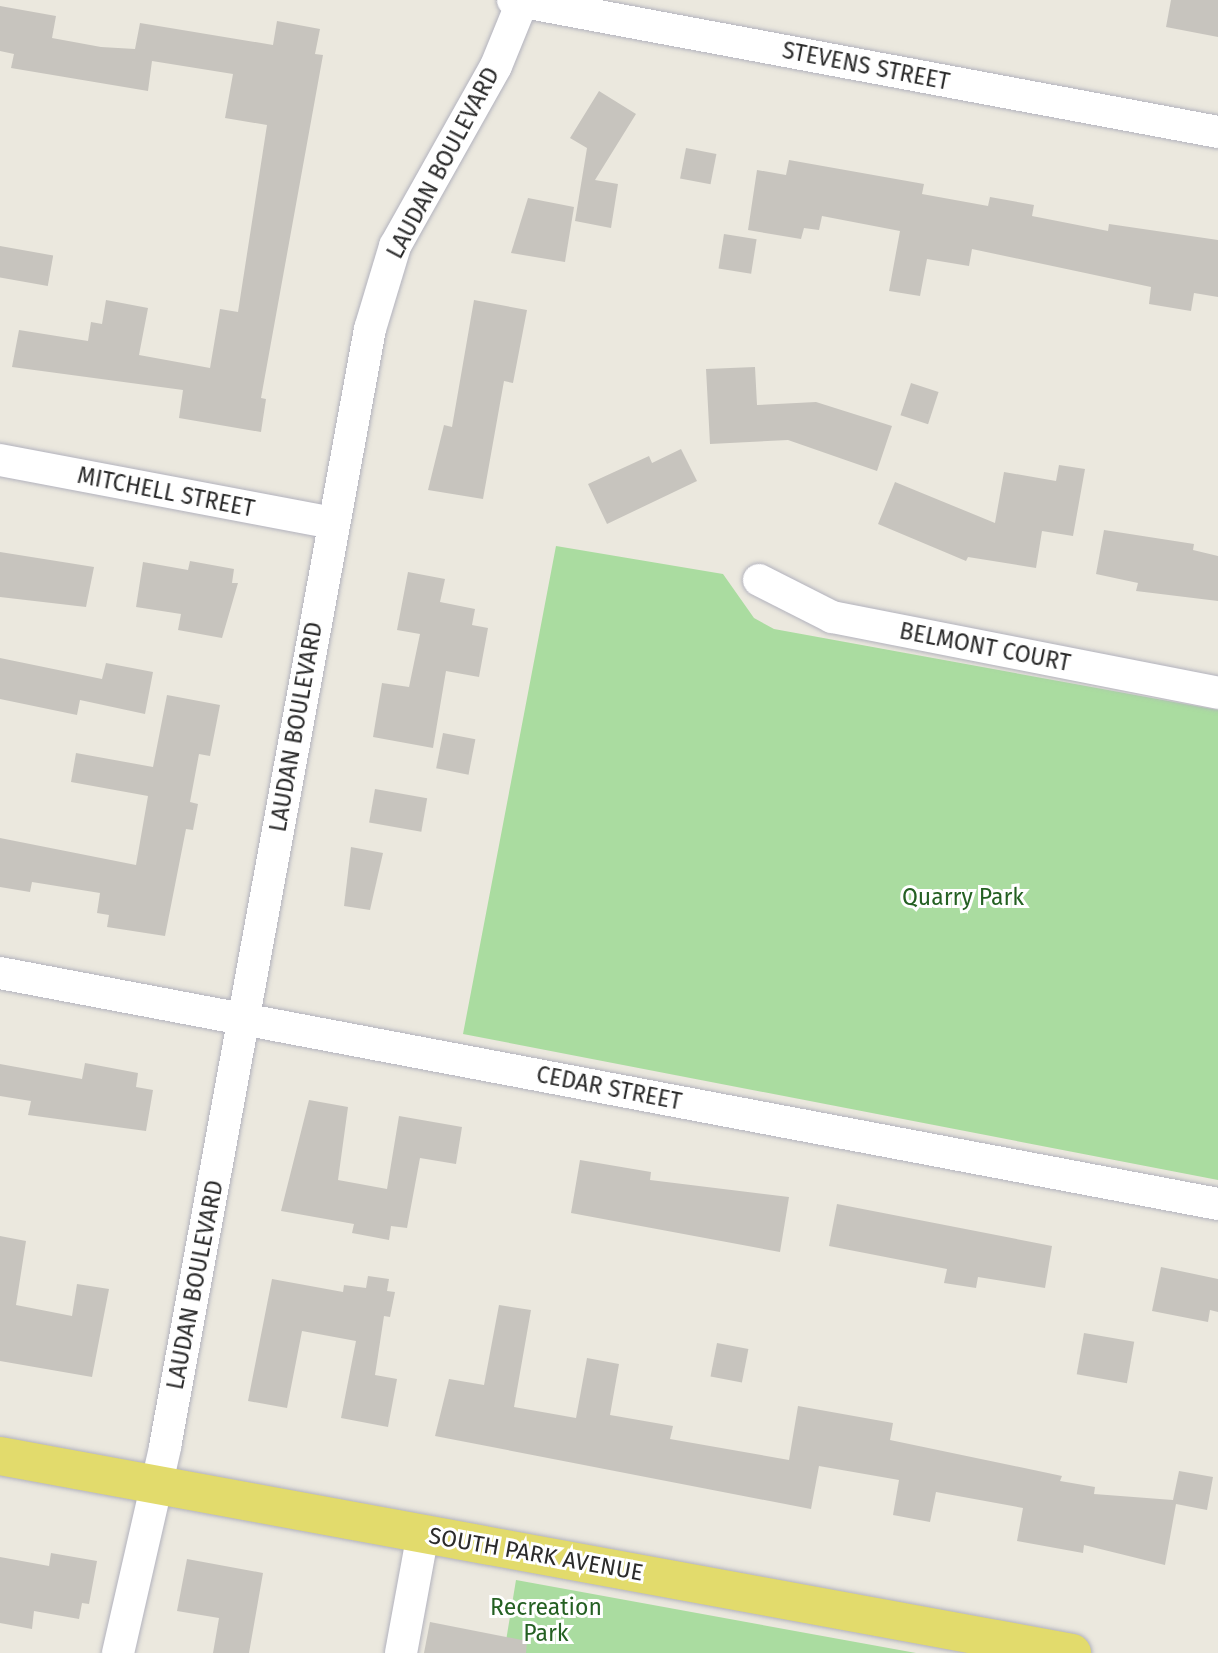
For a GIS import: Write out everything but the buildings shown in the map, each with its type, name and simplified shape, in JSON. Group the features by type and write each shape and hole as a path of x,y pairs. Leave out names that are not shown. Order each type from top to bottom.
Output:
{"main road":[{"name":"SOUTH PARK AVENUE","path":"0,1456 1029,1649 1072,1653"}],"street":[{"name":"STEVENS STREET","path":"520,1 1218,132"},
{"name":"LAUDAN BOULEVARD","path":"118,1653 155,1484 245,1017 333,523 385,273 496,66 520,1"},
{"name":"MITCHELL STREET","path":"0,460 333,523"},
{"name":"BELMONT COURT","path":"759,580 832,617 1218,692"},
{"name":"CEDAR STREET","path":"0,973 245,1017 1218,1204"},
{"path":"401,1653 423,1534"}],"green space":[{"name":"Quarry Park","path":"556,546 723,574 754,618 774,629 1218,710 1218,1180 463,1034"},
{"name":"Recreation Park","path":"516,1580 916,1653 504,1653"}]}
